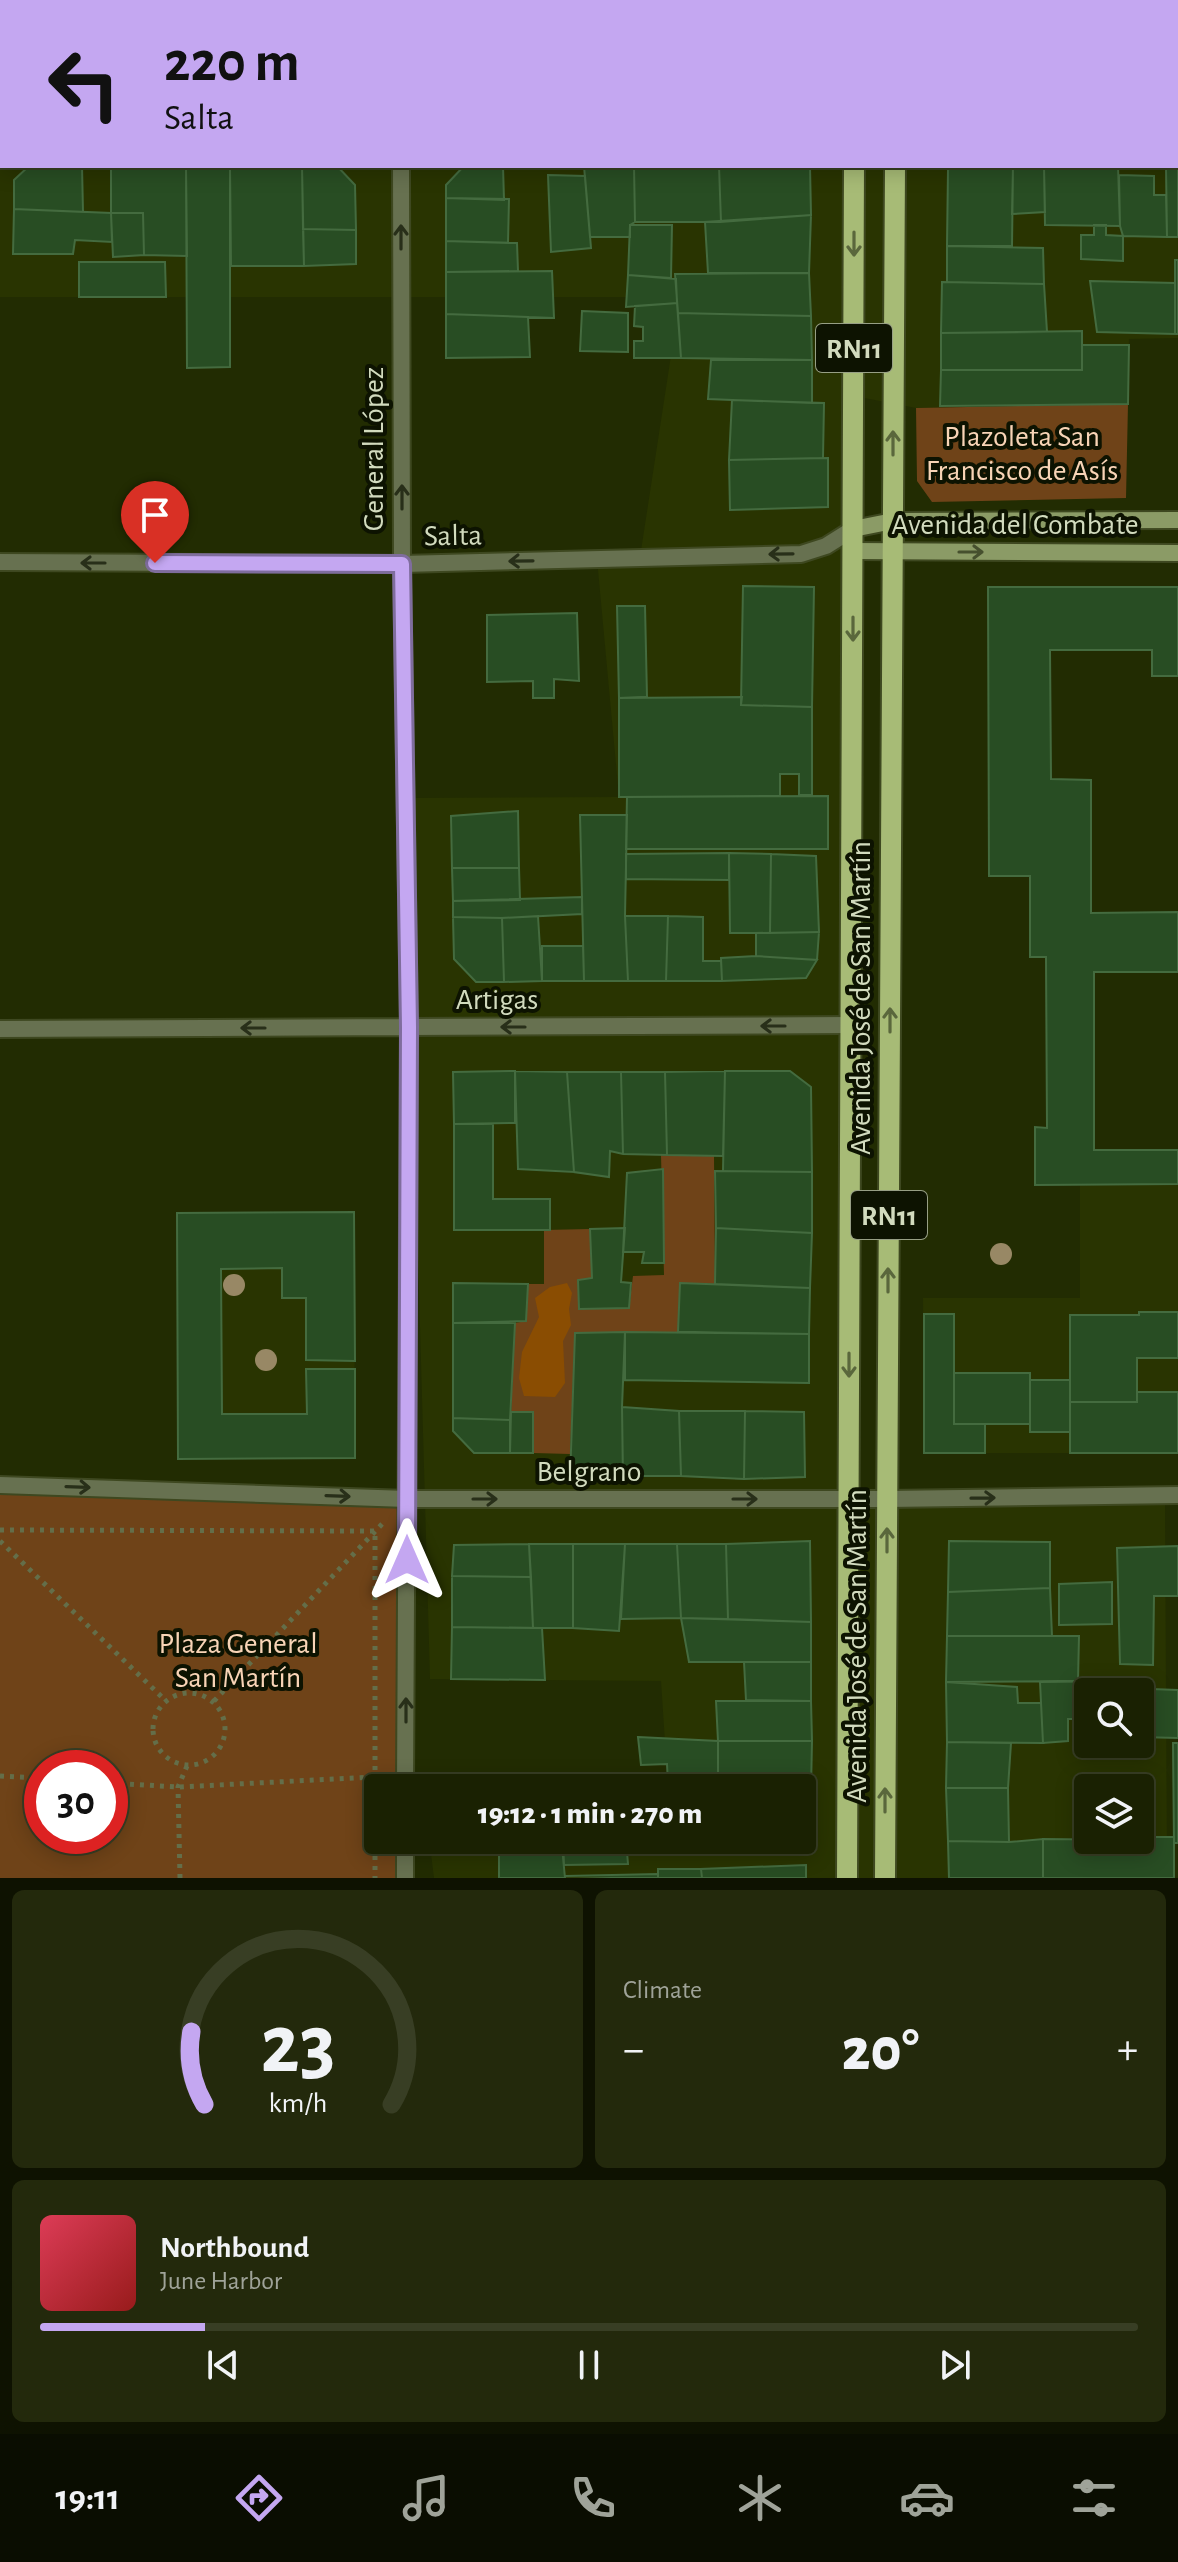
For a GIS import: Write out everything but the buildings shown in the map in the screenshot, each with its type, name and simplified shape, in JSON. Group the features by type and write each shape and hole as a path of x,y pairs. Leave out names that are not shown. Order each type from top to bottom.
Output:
{"main road":[{"name":"Avenida José de San Martín","path":"847,1878 854,168"},
{"name":"Avenida José de San Martín","path":"885,1878 895,168"}],"street":[{"name":"General López","path":"401,168 402,564 409,1027 405,1774"},
{"name":"Avenida del Combate","path":"853,529 893,521 1178,520"},
{"name":"Salta","path":"0,562 402,564 801,554 826,546 853,529"},
{"name":"Avenida del Combate","path":"853,551 1178,553"},
{"name":"Artigas","path":"0,1029 851,1025"},
{"name":"Belgrano","path":"0,1485 407,1499 887,1499 1178,1495"},
{"path":"405,1854 405,1878"}],"path":[{"path":"214,1701 407,1499"},
{"path":"0,1530 375,1531"},
{"path":"375,1531 375,1774"},
{"path":"0,1541 165,1700"},
{"path":"188,1692 214,1701 225,1718 225,1740 210,1760 187,1766 165,1757 154,1740 154,1715 165,1700 188,1692"},
{"path":"180,1878 178,1787 187,1766"},
{"path":"0,1776 24,1777"},
{"path":"128,1784 178,1787 364,1778"},
{"path":"375,1854 375,1878"}],"shaded area":[{"path":"0,168 1178,168 1178,338 1129,339 1128,404 916,408 854,396 849,1499 1165,1495 1167,1878 434,1878 431,1854 816,1854 816,1774 667,1774 661,1681 430,1679 405,798 619,797 597,559 640,557 680,297 0,297"},
{"path":"1178,1184 1178,1453 924,1453 923,1298 1080,1298 1080,1185"},
{"path":"354,1212 355,1458 178,1459 177,1213"},
{"path":"567,1283 572,1293 569,1309 571,1325 563,1341 565,1383 555,1397 524,1396 519,1378 522,1352 539,1317 535,1298 550,1287"}],"green space":[{"name":"Plazoleta San Francisco de Asís","path":"1128,404 1126,498 932,502 917,481 916,408"},
{"path":"661,1155 714,1156 715,1284 680,1283 678,1332 575,1333 570,1454 533,1453 533,1412 511,1412 515,1323 526,1321 528,1284 544,1284 544,1230 590,1229 592,1278 578,1280 579,1309 629,1308 633,1276 664,1275"},
{"name":"Plaza General San Martín","path":"0,1485 407,1499 405,1774 364,1774 364,1854 405,1854 405,1878 0,1878"}],"route":[{"path":"155,563 402,564 409,1027 407,1560"}]}
